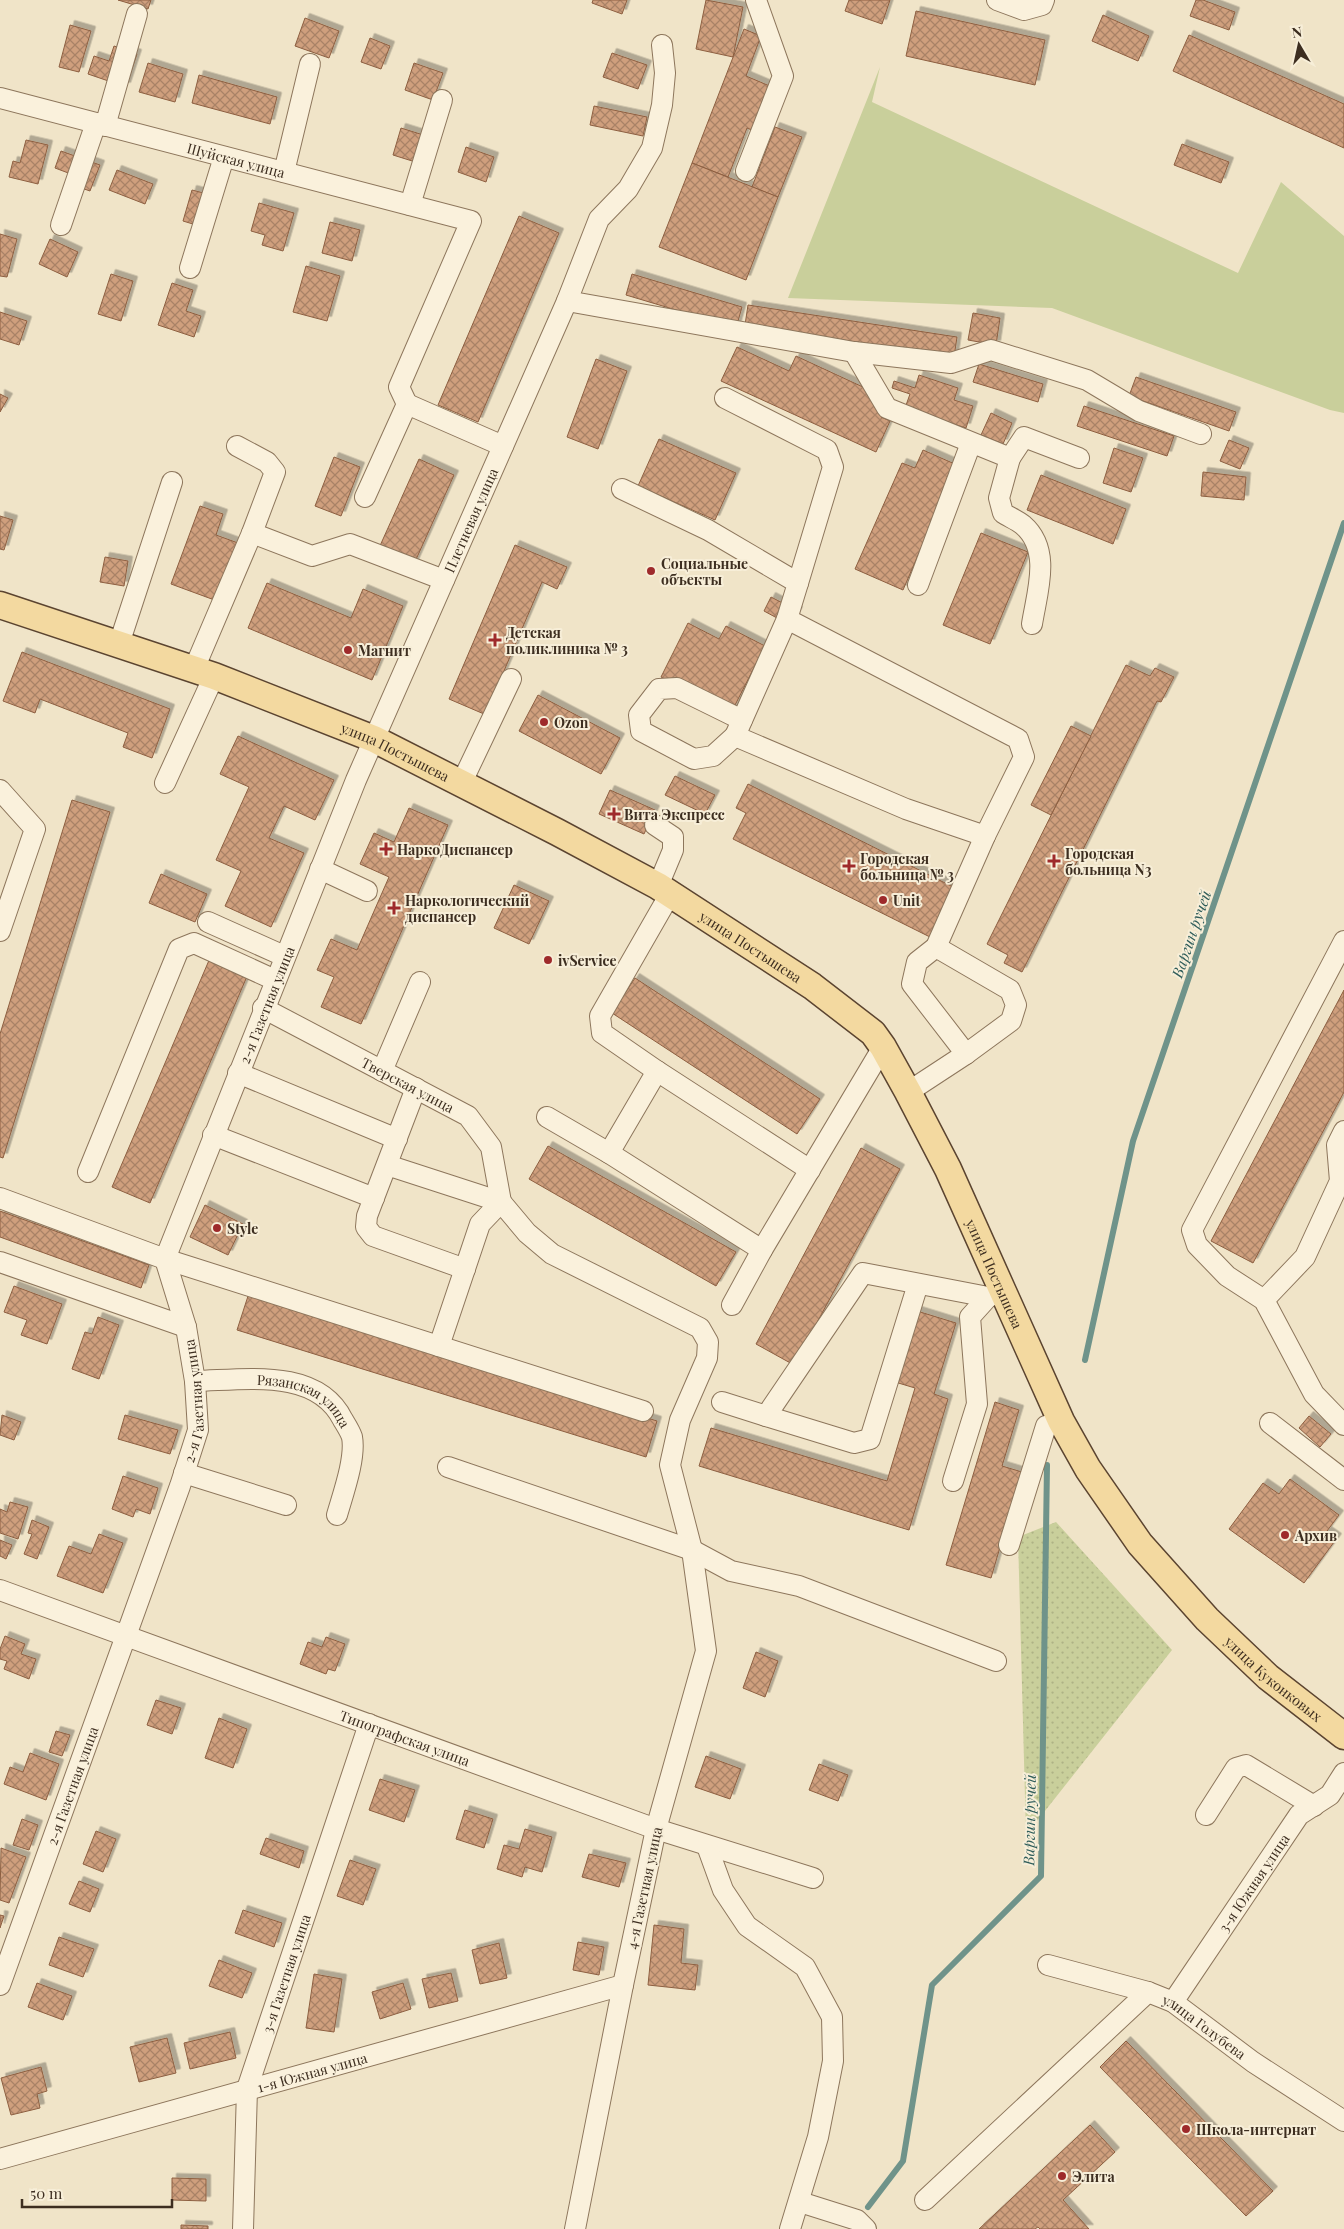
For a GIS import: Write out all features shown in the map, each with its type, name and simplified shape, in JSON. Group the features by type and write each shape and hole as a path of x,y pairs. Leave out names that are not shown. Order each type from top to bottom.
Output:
{"main road":[{"name":"улица Постышева","path":"0,605 204,672 374,740 557,832 664,890 812,986 873,1033 908,1092 948,1169 996,1294 1061,1421 1088,1469 1140,1544 1207,1619"},
{"name":"улица Куконковых","path":"1207,1619 1268,1677 1344,1736"}],"street":[{"path":"746,170 783,76 756,0"},
{"path":"997,0 1024,10 1042,5 1044,0"},
{"path":"61,226 100,125 137,14"},
{"name":"Плетневая улица","path":"374,740 567,300 599,219 628,189 652,148 662,105 665,73 662,45"},
{"path":"284,172 310,64"},
{"name":"Шуйская улица","path":"0,98 471,221 399,387 407,404"},
{"path":"410,205 442,100"},
{"path":"190,268 224,157"},
{"path":"567,300 854,352 951,363 991,350 1087,380 1139,411 1201,434"},
{"path":"854,352 887,408 1010,458"},
{"path":"725,398 827,450 833,468 788,619 739,728 906,809 985,836"},
{"path":"365,497 407,404 503,446"},
{"path":"1032,624 1042,564 1033,538 1023,525 1003,513 999,498 1010,458 1024,437 1079,458"},
{"path":"918,585 971,443"},
{"path":"165,783 275,472 267,462 237,446"},
{"path":"118,644 172,482"},
{"path":"622,489 708,530 798,583"},
{"path":"252,533 312,556 350,544 444,580"},
{"path":"788,619 1018,739 1024,757 985,836 936,948 917,962 912,984 966,1054"},
{"path":"462,784 511,679"},
{"name":"2-я Газетная улица","path":"0,1985 198,1430 195,1381 186,1327 165,1259 263,1008 374,740"},
{"path":"0,790 35,829 0,931"},
{"path":"655,824 673,837 674,850 664,890 600,1016 602,1033 810,1170"},
{"path":"320,869 367,891"},
{"path":"208,922 284,956"},
{"path":"1344,941 1192,1230 1197,1245 1227,1276 1264,1300 1314,1394 1344,1425"},
{"path":"88,1172 179,949 194,944 275,980"},
{"path":"908,1092 966,1054 1011,1021 1016,1005 1010,990 936,948"},
{"path":"382,1071 420,982"},
{"name":"Тверская улица","path":"263,1008 468,1116 491,1147 502,1202"},
{"path":"732,1305 762,1250 882,1046"},
{"path":"609,1153 657,1071"},
{"path":"238,1073 397,1139"},
{"path":"416,1088 367,1216 366,1227 373,1236 465,1269"},
{"path":"547,1117 609,1153 762,1250"},
{"path":"1264,1300 1305,1257 1340,1181 1337,1145 1344,1131"},
{"path":"213,1135 374,1198"},
{"path":"387,1164 502,1202 480,1224 439,1346"},
{"path":"0,1198 165,1259 643,1411"},
{"name":"4-я Газетная улица","path":"502,1202 527,1233 552,1254 700,1328 708,1342 707,1358 680,1420 670,1465 692,1550 706,1651 656,1828 575,2229"},
{"path":"0,1262 186,1327"},
{"path":"766,1416 863,1273 918,1284 996,1294"},
{"path":"722,1402 854,1443 870,1439 918,1284"},
{"path":"953,1481 977,1404 970,1318 996,1294"},
{"name":"Рязанская улица","path":"195,1381 282,1380 310,1387 336,1406 352,1437 350,1468 337,1515"},
{"path":"1009,1545 1046,1426 1061,1421"},
{"path":"1270,1423 1344,1480"},
{"path":"448,1467 692,1550 731,1571 799,1586 996,1661"},
{"path":"184,1473 286,1504"},
{"name":"Типографская улица","path":"0,1590 656,1828 707,1846 813,1878"},
{"name":"3-я Газетная улица","path":"243,2229 247,2089 369,1724"},
{"path":"1206,1814 1236,1768 1246,1765 1314,1806"},
{"name":"3-я Южная улица","path":"1173,2002 1299,1815 1330,1795 1344,1773"},
{"path":"707,1846 723,1890 747,1926 805,1967 832,2017 833,2061 818,2137 800,2202 790,2229"},
{"name":"улица Голубева","path":"1048,1965 1148,1992 1173,2002 1253,2062 1344,2121"},
{"name":"1-я Южная улица","path":"0,2159 623,1985"},
{"path":"925,2200 1148,1992"},
{"path":"800,2202 857,2220 866,2229"}],"green space":[{"path":"880,67 872,102 1238,273 1281,182 1344,236 1344,413 1330,410 1052,308 788,298"},
{"path":"1056,1522 1172,1650 1026,1835 1018,1537"}],"building":[{"path":"118,0 151,0 148,9"},
{"path":"593,0 627,0 622,14 592,3"},
{"path":"706,0 743,7 733,57 696,49"},
{"path":"849,0 890,0 882,24 845,11"},
{"path":"1196,0 1203,0 1235,12 1229,30 1190,16"},
{"path":"916,11 1045,40 1035,85 906,56"},
{"path":"1103,15 1149,36 1138,61 1092,41"},
{"path":"305,18 339,31 329,58 295,46"},
{"path":"70,25 91,31 79,72 59,67"},
{"path":"744,29 761,36 746,76 772,87 754,131 747,128 728,177 692,163"},
{"path":"1189,35 1344,104 1344,148 1173,71"},
{"path":"370,38 390,46 381,69 361,62"},
{"path":"114,46 137,54 126,87 88,74 94,56 109,61"},
{"path":"612,53 647,65 638,89 603,77"},
{"path":"148,63 183,74 175,102 139,92"},
{"path":"414,63 443,73 433,100 405,90"},
{"path":"199,75 277,97 270,124 192,103"},
{"path":"594,106 647,117 643,136 590,125"},
{"path":"775,127 802,137 778,197 752,187"},
{"path":"401,128 433,138 425,165 393,155"},
{"path":"26,140 48,145 38,184 9,177 13,161 20,163"},
{"path":"1182,144 1229,162 1221,183 1174,165"},
{"path":"466,147 494,157 486,182 458,172"},
{"path":"61,151 100,165 90,191 67,183 71,174 55,168"},
{"path":"692,163 778,197 746,280 659,247"},
{"path":"117,170 153,184 145,204 109,190"},
{"path":"192,190 215,196 206,228 183,221"},
{"path":"259,203 294,213 283,251 262,245 265,235 251,231"},
{"path":"519,216 559,233 478,422 438,405"},
{"path":"330,222 360,230 352,261 322,253"},
{"path":"0,234 17,239 7,277 0,276"},
{"path":"50,239 78,252 67,277 39,264"},
{"path":"306,266 340,276 327,321 293,312"},
{"path":"111,274 133,281 121,321 98,314"},
{"path":"632,274 742,307 736,328 626,295"},
{"path":"172,283 193,290 186,311 201,316 194,337 158,325"},
{"path":"748,305 957,337 954,357 745,325"},
{"path":"0,312 27,321 19,345 0,339"},
{"path":"973,313 1000,318 996,345 968,340"},
{"path":"737,347 789,371 796,356 878,394 886,406 881,417 890,421 876,452 721,381"},
{"path":"596,359 627,371 598,449 567,437"},
{"path":"979,364 1043,384 1038,402 973,382"},
{"path":"919,375 958,388 954,400 973,406 966,428 905,408 910,394 892,388 894,381 915,388"},
{"path":"1136,377 1236,412 1229,431 1129,396"},
{"path":"0,394 8,398 0,412"},
{"path":"1084,406 1174,436 1167,456 1077,426"},
{"path":"991,413 1012,423 1003,444 981,435"},
{"path":"659,439 736,473 715,520 638,486"},
{"path":"1229,440 1249,448 1240,469 1220,461"},
{"path":"1114,448 1143,458 1131,492 1103,483"},
{"path":"923,450 957,465 903,590 855,569 902,463 915,468"},
{"path":"334,457 360,467 341,516 315,506"},
{"path":"419,459 454,475 414,564 379,548"},
{"path":"1203,472 1246,477 1244,500 1201,496"},
{"path":"1041,475 1126,509 1113,544 1027,510"},
{"path":"200,506 223,514 216,535 249,547 228,605 171,584"},
{"path":"0,516 13,520 4,550 0,549"},
{"path":"981,533 1028,552 990,644 943,625"},
{"name":"Детская поликлиника № 3","path":"515,545 567,567 557,589 542,582 495,692 498,720 449,699"},
{"path":"105,557 128,561 124,586 100,582"},
{"path":"267,583 351,618 363,589 403,606 372,680 248,628"},
{"path":"771,597 798,611 790,625 764,611"},
{"path":"688,623 719,639 726,626 765,646 731,713 661,677"},
{"path":"22,652 170,709 152,758 123,747 128,733 40,699 35,713 3,701"},
{"path":"1126,665 1150,676 1155,668 1174,677 1161,702 1157,701 1022,972 1004,963 1008,955 987,944"},
{"path":"538,695 620,738 601,774 519,731"},
{"path":"1071,726 1091,736 1051,815 1031,805"},
{"path":"238,736 334,780 315,820 284,806 269,838 304,853 271,927 225,906 241,871 216,860 249,787 220,774"},
{"path":"675,776 715,795 705,814 665,795"},
{"name":"Городская больница № 3","path":"748,784 965,893 932,938 733,839 746,813 736,808"},
{"path":"610,790 655,810 644,834 599,814"},
{"path":"72,800 110,812 3,1158 0,1157 0,1034"},
{"name":"Наркологический диспансер","path":"409,808 448,825 361,1024 321,1007 334,977 317,970 331,939 357,950 389,877 360,864 374,833 394,842"},
{"path":"161,874 207,894 195,922 149,903"},
{"path":"514,885 549,901 529,944 494,928"},
{"path":"210,958 248,974 150,1203 112,1187"},
{"path":"635,978 820,1099 797,1134 612,1013"},
{"path":"1344,990 1344,1092 1253,1263 1211,1241"},
{"path":"548,1146 736,1252 716,1286 529,1179"},
{"path":"861,1148 900,1169 794,1365 756,1344"},
{"path":"205,1205 243,1224 228,1255 190,1237"},
{"path":"0,1211 149,1265 141,1288 0,1237"},
{"path":"14,1286 62,1304 47,1344 21,1335 27,1320 4,1312"},
{"path":"249,1293 657,1421 646,1457 237,1330"},
{"path":"917,1311 956,1323 934,1394 948,1399 909,1530 699,1466 711,1428 887,1481 915,1388 895,1382"},
{"path":"98,1317 119,1325 99,1379 72,1369 85,1332 92,1334"},
{"path":"995,1402 1019,1410 1002,1466 1022,1472 991,1578 946,1565"},
{"path":"2,1415 21,1422 14,1440 0,1435"},
{"path":"125,1415 178,1430 170,1454 118,1439"},
{"path":"1309,1416 1331,1434 1320,1447 1299,1428"},
{"path":"123,1476 158,1488 150,1514 136,1509 133,1517 112,1509"},
{"name":"Архив","path":"1290,1479 1339,1515 1327,1531 1337,1538 1304,1583 1229,1529 1263,1483 1279,1494"},
{"path":"10,1502 28,1507 18,1539 0,1533 0,1509 7,1512"},
{"path":"32,1520 49,1527 37,1559 24,1554 32,1534 28,1533"},
{"path":"99,1534 123,1543 103,1593 57,1576 69,1546 91,1554"},
{"path":"0,1540 12,1545 6,1559 0,1556"},
{"path":"5,1636 25,1644 21,1654 36,1659 29,1679 4,1669 7,1661 0,1659 0,1649"},
{"path":"326,1637 345,1644 335,1671 328,1669 326,1674 300,1664 308,1642 322,1647"},
{"path":"756,1652 778,1661 765,1697 743,1688"},
{"path":"156,1700 181,1708 172,1734 147,1725"},
{"path":"219,1718 247,1729 233,1768 205,1758"},
{"path":"56,1731 70,1735 62,1756 49,1752"},
{"path":"30,1753 59,1764 46,1800 4,1784 10,1767 23,1772"},
{"path":"706,1756 741,1769 730,1799 695,1787"},
{"path":"819,1764 848,1775 838,1801 809,1790"},
{"path":"380,1779 415,1790 404,1822 369,1810"},
{"path":"465,1810 493,1819 484,1848 456,1839"},
{"path":"22,1819 38,1825 29,1850 13,1845"},
{"path":"525,1829 552,1837 542,1872 525,1867 522,1877 497,1869 504,1845 519,1849"},
{"path":"96,1831 116,1839 103,1872 83,1864"},
{"path":"266,1838 304,1851 299,1868 260,1854"},
{"path":"1,1848 26,1857 9,1903 0,1900"},
{"path":"589,1854 626,1863 619,1887 582,1877"},
{"path":"350,1860 376,1869 363,1905 337,1896"},
{"path":"79,1881 99,1889 90,1912 69,1904"},
{"path":"243,1910 282,1923 274,1947 235,1933"},
{"path":"0,1915 4,1916 0,1928"},
{"path":"654,1925 684,1929 681,1963 698,1965 695,1990 648,1985"},
{"path":"59,1937 94,1949 83,1977 49,1965"},
{"path":"578,1942 604,1947 599,1975 573,1970"},
{"path":"499,1943 507,1978 480,1984 472,1950"},
{"path":"219,1960 252,1973 242,1998 209,1986"},
{"path":"451,1973 458,2001 429,2008 422,1979"},
{"path":"314,1974 342,1979 334,2032 306,2028"},
{"path":"37,1983 72,1996 63,2020 28,2007"},
{"path":"403,1983 411,2009 380,2019 372,1992"},
{"path":"230,2032 236,2058 190,2069 184,2043"},
{"path":"167,2038 176,2073 139,2082 130,2047"},
{"name":"Школа-интернат","path":"1126,2041 1273,2191 1246,2216 1100,2067"},
{"path":"41,2067 47,2091 37,2094 40,2108 11,2115 1,2078"},
{"name":"Элита","path":"1090,2125 1115,2152 1063,2200 1089,2229 1040,2229 1038,2227 1035,2229 979,2229"},
{"path":"172,2178 206,2179 206,2201 172,2200"},
{"path":"181,2225 208,2226 208,2229 181,2229"}],"waterway":[{"name":"Варгин ручей","path":"1085,1360 1133,1141 1344,523"},
{"name":"Варгин ручей","path":"868,2207 903,2161 932,1985 1041,1876 1047,1465"}],"place":[{"name":"Социальные объекты","path":"651,571"},
{"name":"Детская поликлиника № 3","path":"495,640"},
{"name":"Магнит","path":"348,650"},
{"name":"Ozon","path":"544,722"},
{"name":"Вита Экспресс","path":"614,814"},
{"name":"НаркоДиспансер","path":"386,849"},
{"name":"Городская больница N3","path":"1054,861"},
{"name":"Городская больница № 3","path":"849,866"},
{"name":"Unit","path":"883,900"},
{"name":"Наркологический диспансер","path":"394,908"},
{"name":"ivService","path":"548,960"},
{"name":"Style","path":"217,1228"},
{"name":"Архив","path":"1285,1535"},
{"name":"Школа-интернат","path":"1186,2129"},
{"name":"Элита","path":"1062,2176"}]}
